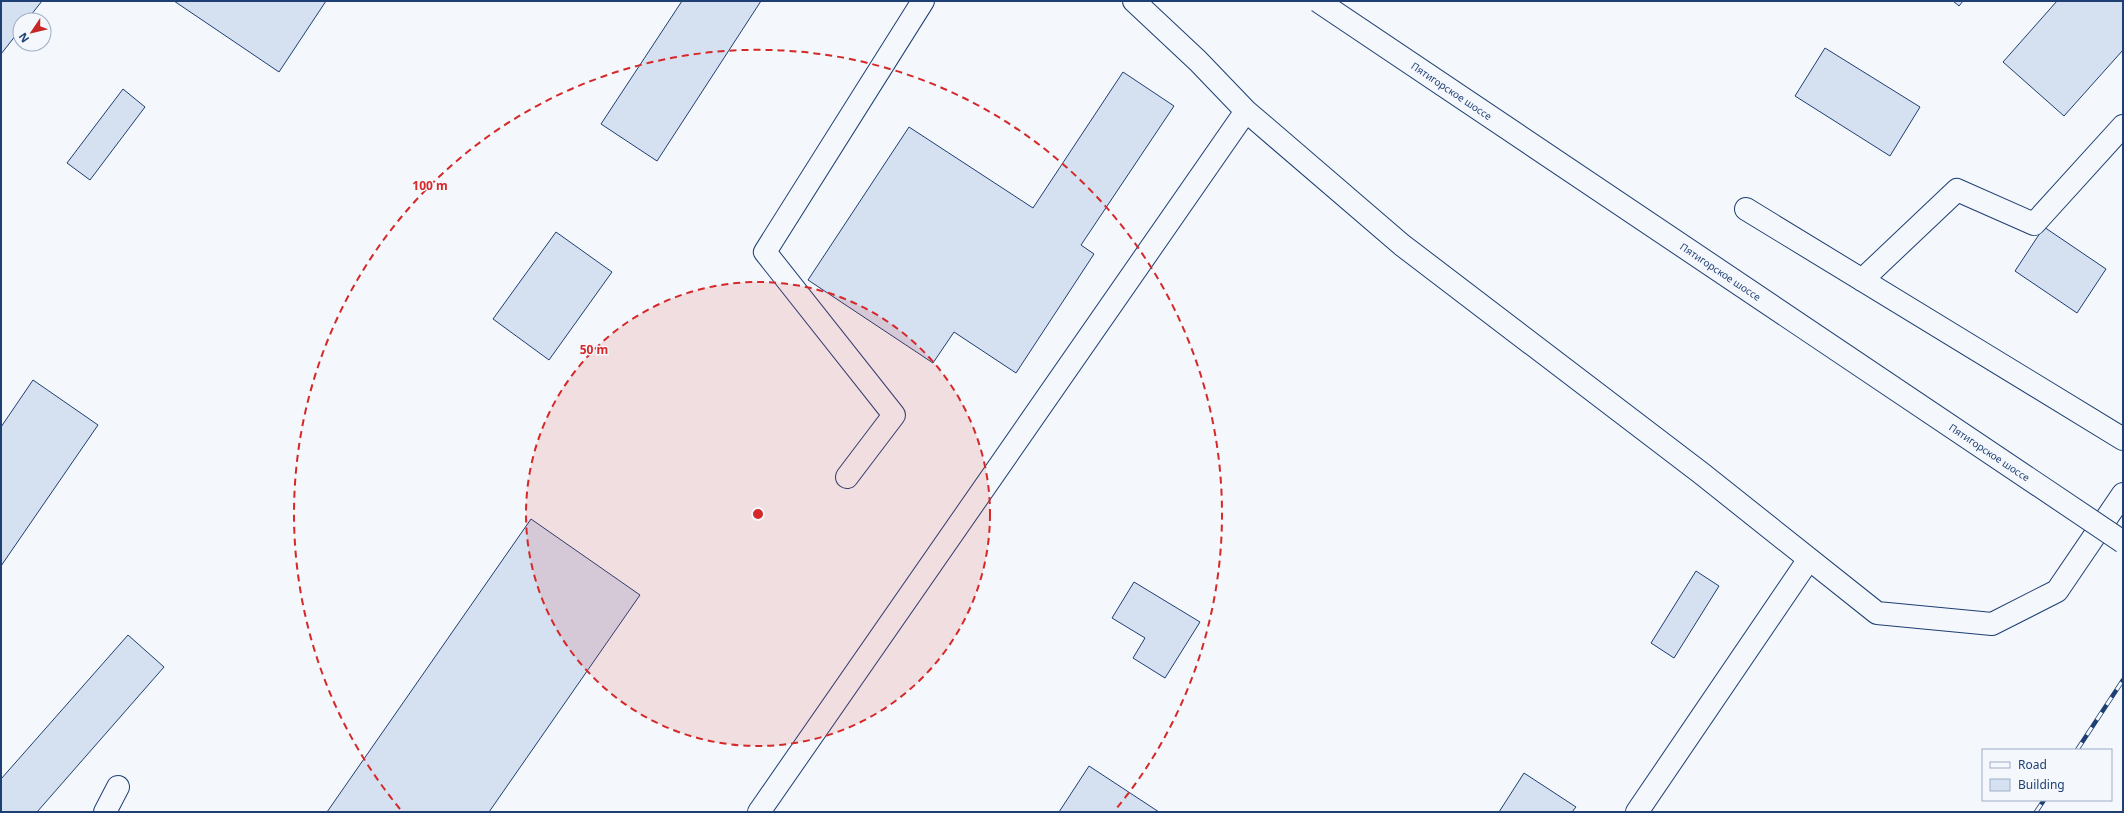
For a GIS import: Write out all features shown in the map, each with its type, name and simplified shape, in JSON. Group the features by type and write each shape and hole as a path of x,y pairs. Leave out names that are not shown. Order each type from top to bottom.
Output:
{"main road":[{"path":"847,477 894,415 765,252 923,1"},
{"path":"1134,1 1198,61 1246,111 1402,245 1701,473 1877,614 1992,624 2057,591 2123,494"},
{"name":"Пятигорское шоссе","path":"1318,1 2123,542"},
{"path":"760,812 1246,111"},
{"path":"1862,280 1957,190 2034,224 2123,126"},
{"path":"1746,209 2123,439"},
{"path":"1638,812 1809,559"},
{"path":"105,812 118,786"}],"building":[{"path":"1,1 42,1 33,12 12,12 12,40 1,54"},
{"path":"174,1 326,1 279,72"},
{"path":"682,1 761,1 657,161 601,124"},
{"path":"1953,1 1963,1 1959,6"},
{"path":"2057,1 2123,1 2123,50 2064,116 2003,62"},
{"path":"1825,48 1920,107 1890,156 1795,96"},
{"path":"1123,72 1174,106 1081,245 1094,254 1016,373 954,332 933,363 808,280 909,127 1033,208"},
{"path":"123,89 145,107 90,180 67,163"},
{"path":"2044,227 2106,269 2077,313 2015,271"},
{"path":"556,232 612,272 549,360 493,319"},
{"path":"33,380 98,425 1,566 1,427"},
{"path":"531,519 640,595 489,812 327,812"},
{"path":"1696,571 1719,586 1674,658 1651,643"},
{"path":"1134,582 1200,622 1165,678 1133,658 1145,638 1112,618"},
{"path":"128,635 164,667 37,812 1,812 1,779"},
{"path":"1089,766 1159,812 1059,812"},
{"path":"1524,773 1576,807 1572,812 1499,812"}],"railway":[{"path":"2078,749 2123,680"},
{"path":"2036,812 2043,801"}]}
